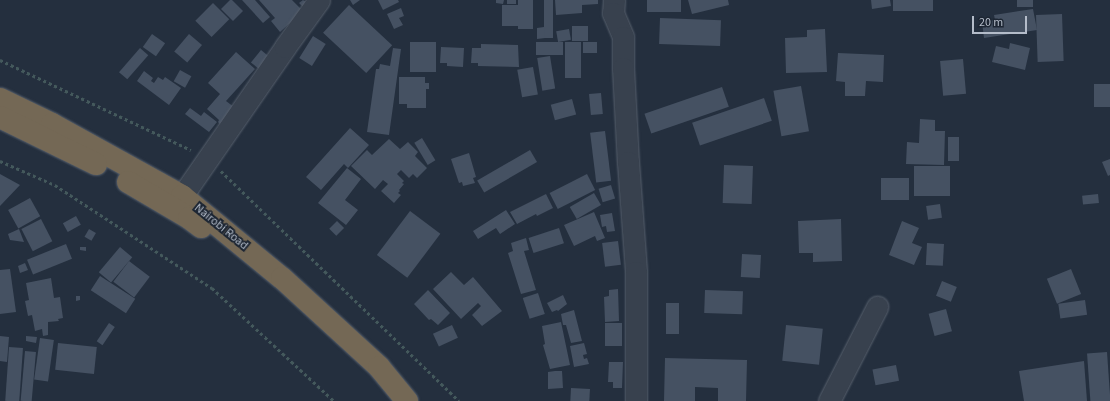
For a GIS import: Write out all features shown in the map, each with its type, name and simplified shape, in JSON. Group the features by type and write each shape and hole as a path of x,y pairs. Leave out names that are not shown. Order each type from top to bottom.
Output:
{"highway":[{"name":"Nairobi Road","path":"0,99 52,124 182,196 288,283 379,367 407,401"},
{"name":"Nairobi Road","path":"0,117 107,169 189,218 265,276 344,349 392,401"}],"street":[{"path":"182,196 320,0"},
{"path":"614,0 613,13 623,37 623,68 628,162 636,272 636,401"},
{"path":"829,401 877,307"}],"path":[{"path":"0,60 208,158 459,401"},
{"path":"0,161 55,185 212,288 334,401"}],"building":[{"path":"230,0 232,0 243,11 233,21 221,9"},
{"path":"242,0 255,0 270,17 263,23"},
{"path":"259,0 292,0 303,11 280,32 271,21 275,18"},
{"path":"303,0 309,4 304,8 299,3"},
{"path":"350,0 360,0 353,5"},
{"path":"378,0 398,0 399,2 383,10"},
{"path":"496,0 504,0 503,4 496,3"},
{"path":"507,0 516,0 516,4 507,4"},
{"path":"518,0 533,0 533,29 518,29"},
{"path":"544,0 553,0 553,38 544,38"},
{"path":"555,0 598,0 598,4 582,5 582,13 556,15"},
{"path":"647,0 681,0 681,12 647,12"},
{"path":"688,0 728,0 729,5 692,14"},
{"path":"871,0 890,0 891,6 872,9"},
{"path":"893,0 933,0 933,11 893,11"},
{"path":"1017,0 1033,0 1033,7 1017,7"},
{"path":"213,3 229,19 212,37 195,21"},
{"path":"349,5 392,45 366,73 323,33"},
{"path":"502,5 518,5 518,26 502,26"},
{"path":"401,8 404,16 399,18 403,25 394,29 387,14"},
{"path":"1033,9 1037,30 984,38 982,22 995,20 994,15"},
{"path":"1062,14 1064,61 1038,62 1036,15"},
{"path":"660,18 721,20 720,46 659,44"},
{"path":"572,26 588,26 588,41 572,41"},
{"path":"544,27 545,38 537,39 537,28"},
{"path":"569,29 571,40 558,42 556,31"},
{"path":"825,29 827,72 786,73 785,38 807,37 807,30"},
{"path":"152,34 165,43 156,56 143,47"},
{"path":"189,34 202,45 187,63 174,52"},
{"path":"313,36 326,44 312,66 299,58"},
{"path":"410,42 436,42 436,72 410,72"},
{"path":"536,42 563,42 563,55 536,55"},
{"path":"565,42 581,42 581,78 565,78"},
{"path":"583,42 597,42 597,53 583,53"},
{"path":"1010,43 1030,48 1025,70 992,62 996,46 1009,49"},
{"path":"481,44 518,45 519,67 478,66 478,63 471,63 472,48 481,48"},
{"path":"441,47 464,48 463,67 447,66 447,63 440,63"},
{"path":"140,48 148,55 127,79 119,72"},
{"path":"393,48 401,49 389,135 367,132 376,69 379,69 380,64 390,66"},
{"path":"261,50 271,58 261,71 251,62"},
{"path":"236,52 255,69 226,101 234,107 223,127 218,122 219,120 207,109 220,94 208,83"},
{"path":"838,53 884,55 883,82 866,81 865,96 845,96 845,82 836,81"},
{"path":"550,56 555,89 542,91 537,58"},
{"path":"963,59 966,94 943,96 940,61"},
{"path":"533,67 538,95 522,97 517,70"},
{"path":"180,70 191,76 185,88 174,81"},
{"path":"144,71 153,78 151,81 154,83 158,77 163,80 165,77 181,88 169,105 137,81"},
{"path":"399,77 425,77 425,83 429,83 429,89 426,89 426,108 407,108 407,104 399,104"},
{"path":"1094,84 1110,84 1110,107 1094,107"},
{"path":"801,86 809,131 781,136 773,91"},
{"path":"722,87 729,107 651,134 644,114"},
{"path":"601,93 603,114 591,115 589,94"},
{"path":"764,98 772,121 700,145 692,123"},
{"path":"572,99 576,114 555,120 551,105"},
{"path":"190,108 201,116 204,112 217,122 209,132 185,114"},
{"path":"920,119 935,120 935,131 945,131 944,165 906,164 907,142 919,143"},
{"path":"350,128 369,145 348,168 344,164 321,190 306,177"},
{"path":"605,131 611,181 596,182 590,133"},
{"path":"948,137 959,137 959,161 948,161"},
{"path":"422,138 435,160 428,165 414,143"},
{"path":"389,139 400,149 408,142 418,152 415,156 427,168 417,178 413,174 409,178 401,170 397,174 404,181 402,183 404,184 398,193 401,195 394,203 381,191 388,184 383,180 375,189 351,166 367,150 372,155"},
{"path":"530,150 537,162 484,193 477,180"},
{"path":"469,153 476,177 473,178 475,183 463,186 462,182 459,183 451,159"},
{"path":"1110,159 1110,175 1108,176 1102,162"},
{"path":"724,165 753,166 752,204 723,203"},
{"path":"914,166 950,166 950,196 914,196"},
{"path":"347,168 361,179 345,200 358,210 346,225 318,203"},
{"path":"0,174 20,185 0,206"},
{"path":"587,174 595,190 558,209 550,193"},
{"path":"881,178 909,178 909,200 881,200"},
{"path":"611,185 615,198 603,202 599,189"},
{"path":"594,193 601,205 577,219 570,207"},
{"path":"546,194 553,208 537,216 536,214 517,224 510,212"},
{"path":"1098,194 1099,203 1083,205 1082,196"},
{"path":"30,198 40,216 18,228 8,210"},
{"path":"940,204 942,218 928,220 926,206"},
{"path":"506,210 515,224 500,234 496,228 478,239 473,231"},
{"path":"410,211 440,234 407,278 377,255"},
{"path":"594,212 605,238 597,241 595,236 574,246 564,225"},
{"path":"612,213 615,231 607,232 606,226 602,227 600,215"},
{"path":"76,216 81,225 68,232 63,223"},
{"path":"41,219 52,241 33,251 21,229"},
{"path":"841,219 842,261 813,262 813,253 799,253 798,221"},
{"path":"337,221 344,228 336,236 329,229"},
{"path":"902,221 919,228 912,243 922,247 914,265 889,255"},
{"path":"559,228 564,243 534,253 529,238"},
{"path":"19,229 24,242 10,240 8,234"},
{"path":"89,229 96,233 91,241 84,237"},
{"path":"526,238 529,250 524,251 536,290 521,294 508,253 513,251 511,243"},
{"path":"618,241 621,265 605,267 602,243"},
{"path":"927,243 944,244 943,266 926,265"},
{"path":"66,244 72,259 33,275 27,260"},
{"path":"80,247 86,247 86,251 80,250"},
{"path":"120,247 132,257 111,283 99,272"},
{"path":"742,254 761,255 760,278 741,277"},
{"path":"129,261 150,277 134,297 113,282"},
{"path":"25,263 28,270 20,273 18,266"},
{"path":"10,269 16,312 0,314 0,270"},
{"path":"1071,269 1081,294 1057,304 1047,279"},
{"path":"451,272 464,285 473,277 502,311 482,326 472,315 481,306 478,303 461,319 433,289"},
{"path":"100,276 135,299 126,313 91,290"},
{"path":"51,278 54,298 60,297 63,318 58,319 59,321 48,322 48,335 43,336 42,329 35,331 32,315 28,316 25,301 29,300 26,283"},
{"path":"942,281 957,287 951,302 936,296"},
{"path":"618,289 619,321 605,322 604,297 609,296 609,290"},
{"path":"428,290 450,313 438,325 431,319 429,320 414,304"},
{"path":"705,290 743,291 742,314 704,313"},
{"path":"538,293 545,314 530,319 523,298"},
{"path":"563,295 567,304 558,311 552,312 547,303"},
{"path":"76,296 80,296 80,300 76,301"},
{"path":"1085,300 1087,315 1060,319 1058,304"},
{"path":"666,303 679,303 679,334 666,334"},
{"path":"946,309 952,331 935,336 929,314"},
{"path":"574,310 582,341 571,343 566,325 563,325 561,314"},
{"path":"561,322 570,365 550,369 543,345 545,344 542,326"},
{"path":"109,323 115,327 103,345 97,341"},
{"path":"605,323 622,323 622,346 605,346"},
{"path":"452,325 458,338 439,347 433,334"},
{"path":"786,325 823,329 819,365 782,361"},
{"path":"0,336 9,337 7,362 0,361"},
{"path":"26,336 37,337 36,343 26,341"},
{"path":"40,338 54,340 48,382 34,380"},
{"path":"58,343 97,347 94,374 55,370"},
{"path":"584,343 587,354 583,355 584,359 587,358 589,364 574,367 570,346"},
{"path":"9,347 23,348 19,401 5,401"},
{"path":"25,351 36,352 32,401 21,401"},
{"path":"1107,352 1110,401 1090,401 1087,353"},
{"path":"665,358 747,360 746,401 718,401 718,388 695,387 695,401 664,401"},
{"path":"1084,361 1087,401 1024,401 1019,371"},
{"path":"609,362 623,362 622,388 613,388 613,382 608,382"},
{"path":"896,365 899,381 875,385 872,370"},
{"path":"562,371 563,388 548,389 548,372"},
{"path":"571,388 590,389 589,401 570,401"}]}
